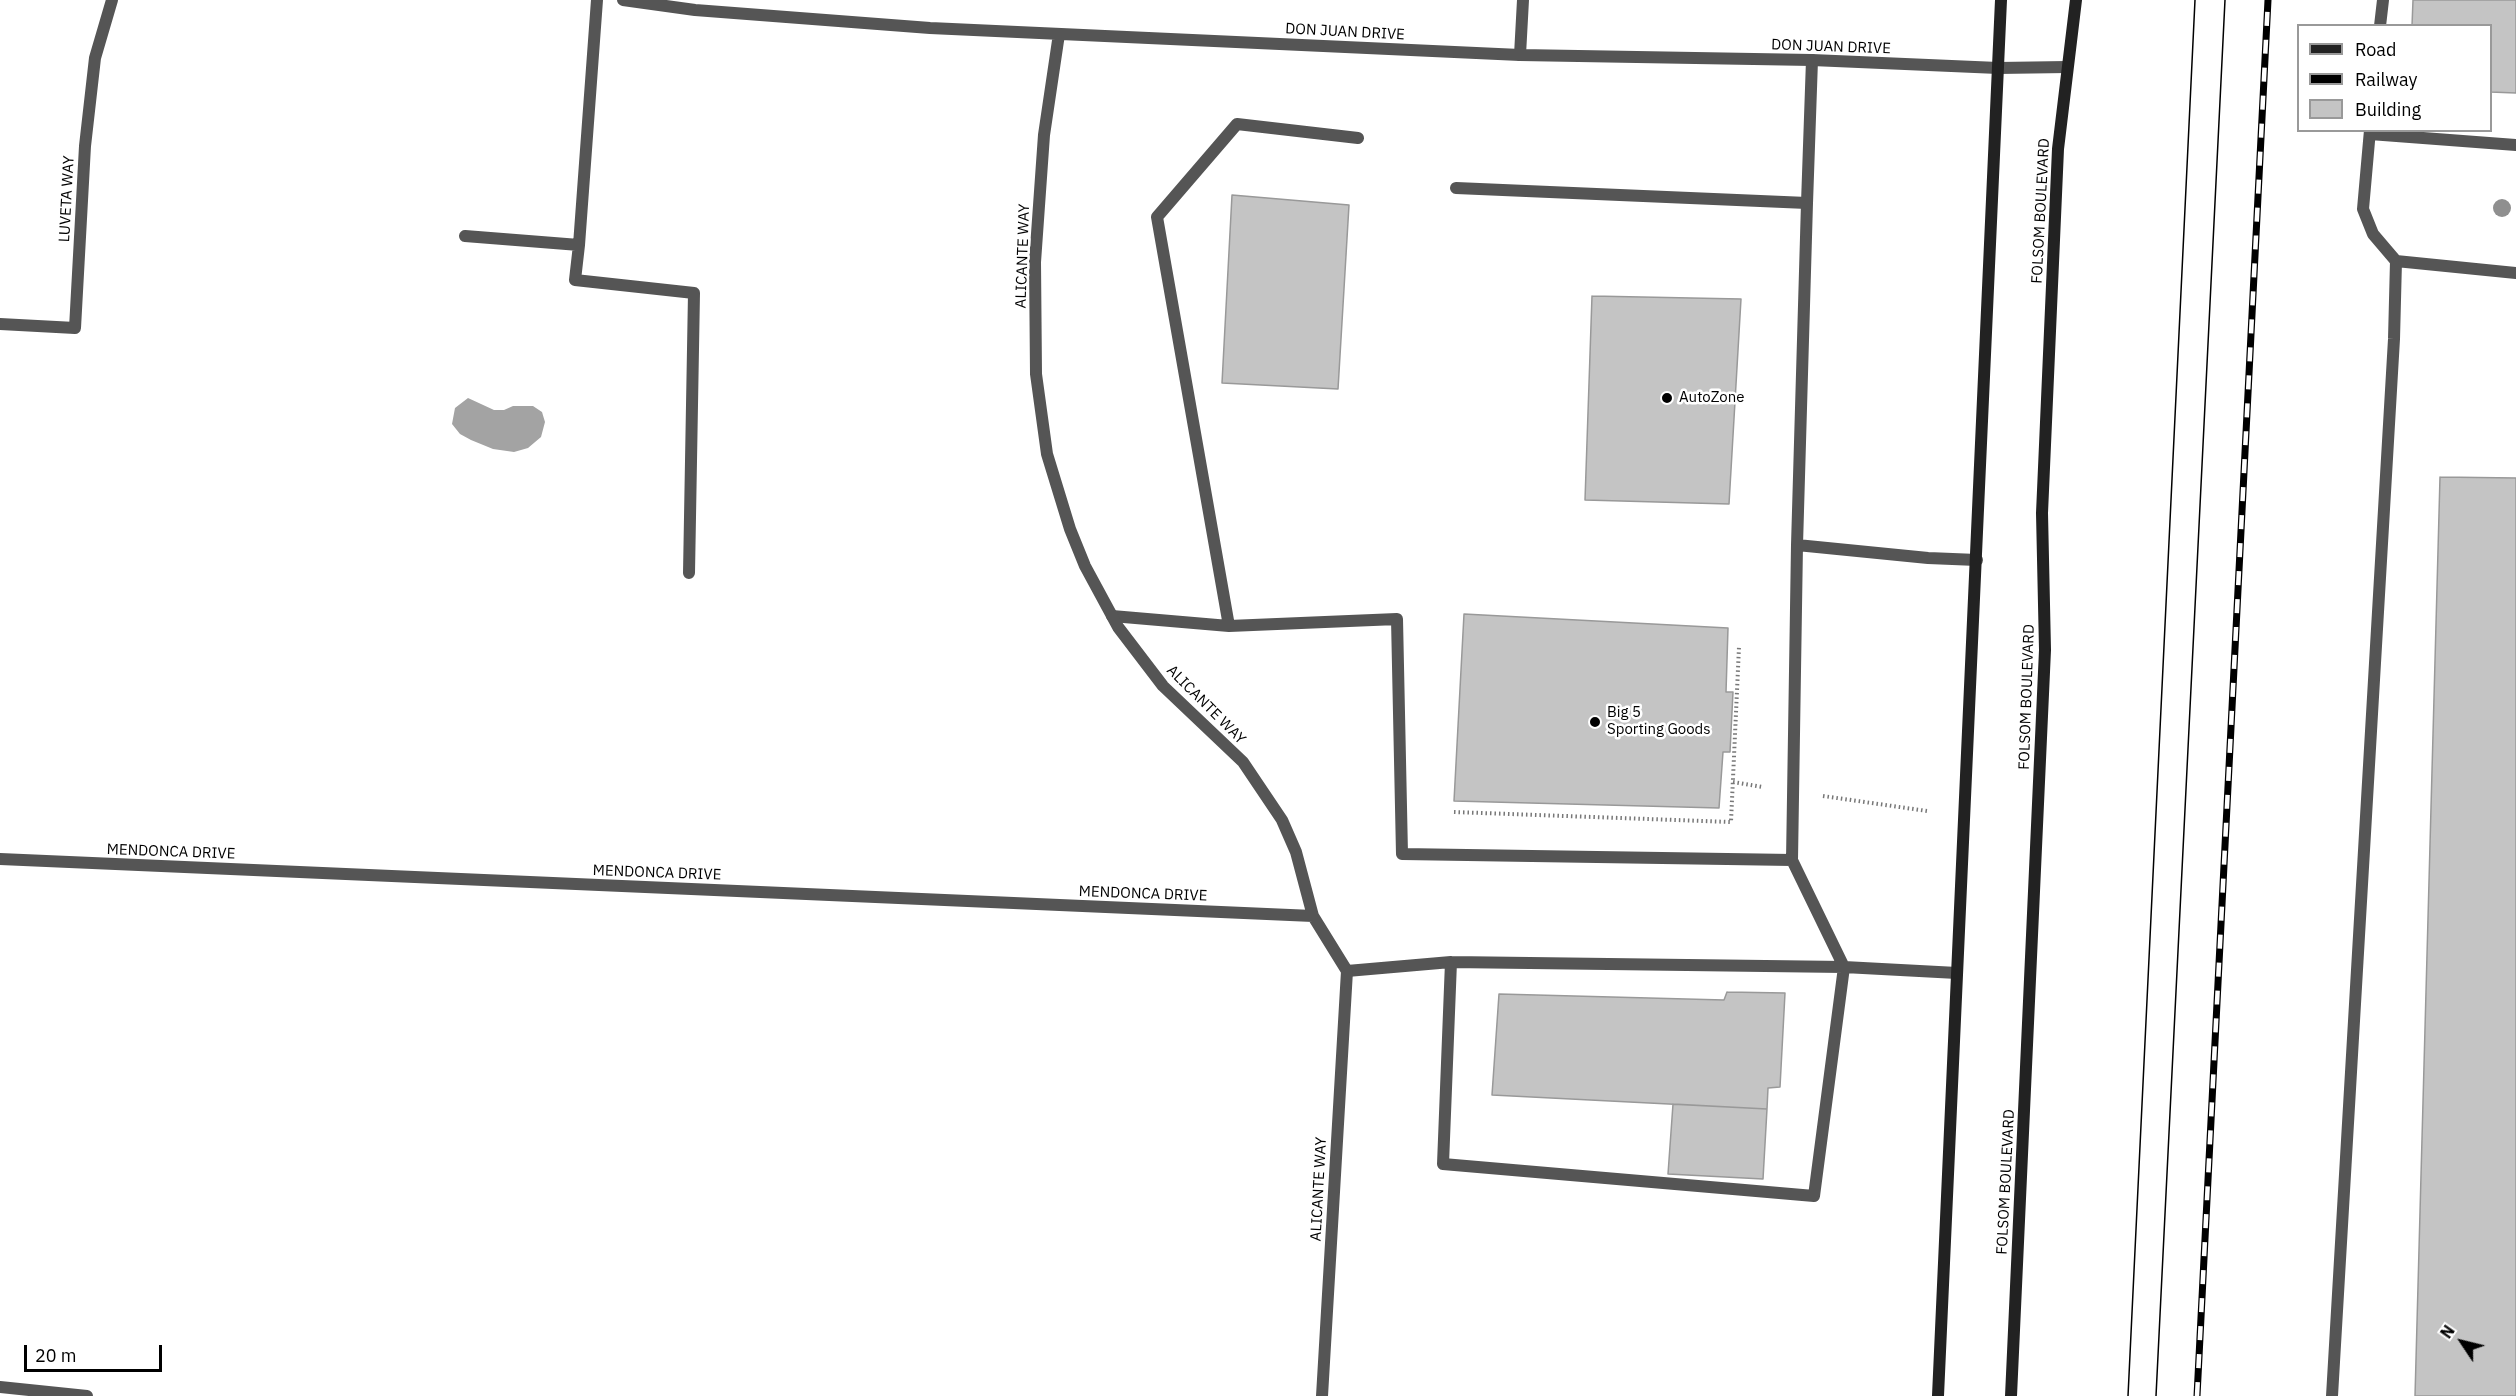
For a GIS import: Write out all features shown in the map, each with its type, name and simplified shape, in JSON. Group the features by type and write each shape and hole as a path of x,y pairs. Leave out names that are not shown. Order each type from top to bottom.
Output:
{"main road":[{"path":"1938,1396 2001,0"},
{"name":"FOLSOM BOULEVARD","path":"2011,1396 2045,650 2043,490 2058,149 2076,0"}],"street":[{"name":"LUVETA WAY","path":"0,324 75,328 84,146 95,58 112,0"},
{"path":"597,0 575,280 694,293 689,573"},
{"name":"DON JUAN DRIVE","path":"624,0 695,10 930,28 1059,34 1520,54 1812,60 1998,68 2067,67"},
{"path":"1520,54 1523,0"},
{"path":"2380,24 2383,0"},
{"name":"ALICANTE WAY","path":"1059,34 1044,135 1035,262 1036,374 1047,454 1070,529 1085,566 1118,627 1163,686 1243,762 1276,810 1296,852 1313,916 1347,971 1322,1396"},
{"path":"1451,962 1443,1164 1814,1196 1844,967 1792,860 1797,545 1812,60"},
{"path":"1229,627 1157,218 1237,124 1358,138"},
{"path":"2332,1396 2394,339 2396,261 2373,234 2363,209 2370,132 2516,145"},
{"path":"1456,188 1807,203"},
{"path":"465,236 579,245"},
{"path":"2396,261 2516,273"},
{"path":"1797,545 1928,558 1977,560"},
{"path":"1112,616 1229,627 1397,619 1402,854 1792,860"},
{"name":"MENDONCA DRIVE","path":"0,859 1313,916"},
{"path":"1347,971 1451,962 1844,967 1957,973"},
{"path":"0,1387 87,1396"}],"path":[{"path":"1454,812 1731,822 1739,647"},
{"path":"1733,782 1927,811"}],"shaded area":[{"path":"468,398 494,410 504,410 513,406 533,406 542,412 545,422 541,437 528,448 514,452 493,449 471,440 460,434 452,424 455,408"}],"building":[{"path":"2413,0 2516,0 2516,93 2492,92 2492,24 2412,24"},
{"path":"1232,195 1349,205 1338,389 1222,383"},
{"path":"1592,296 1741,299 1729,504 1585,500"},
{"path":"2440,477 2516,478 2516,1396 2415,1396"},
{"name":"Big 5 Sporting Goods","path":"1464,614 1728,628 1726,692 1733,692 1730,752 1723,752 1719,808 1454,801"},
{"path":"1727,992 1785,993 1780,1087 1768,1088 1767,1109 1492,1095 1499,994 1724,1000"},
{"path":"1673,1104 1767,1109 1763,1179 1668,1174"}],"tram line":[{"path":"2128,1396 2195,0"},
{"path":"2156,1396 2225,0"}],"railway":[{"path":"2197,1396 2268,0"}],"place":[{"name":"AutoZone","path":"1667,398"},
{"name":"Big 5 Sporting Goods","path":"1595,722"}]}
